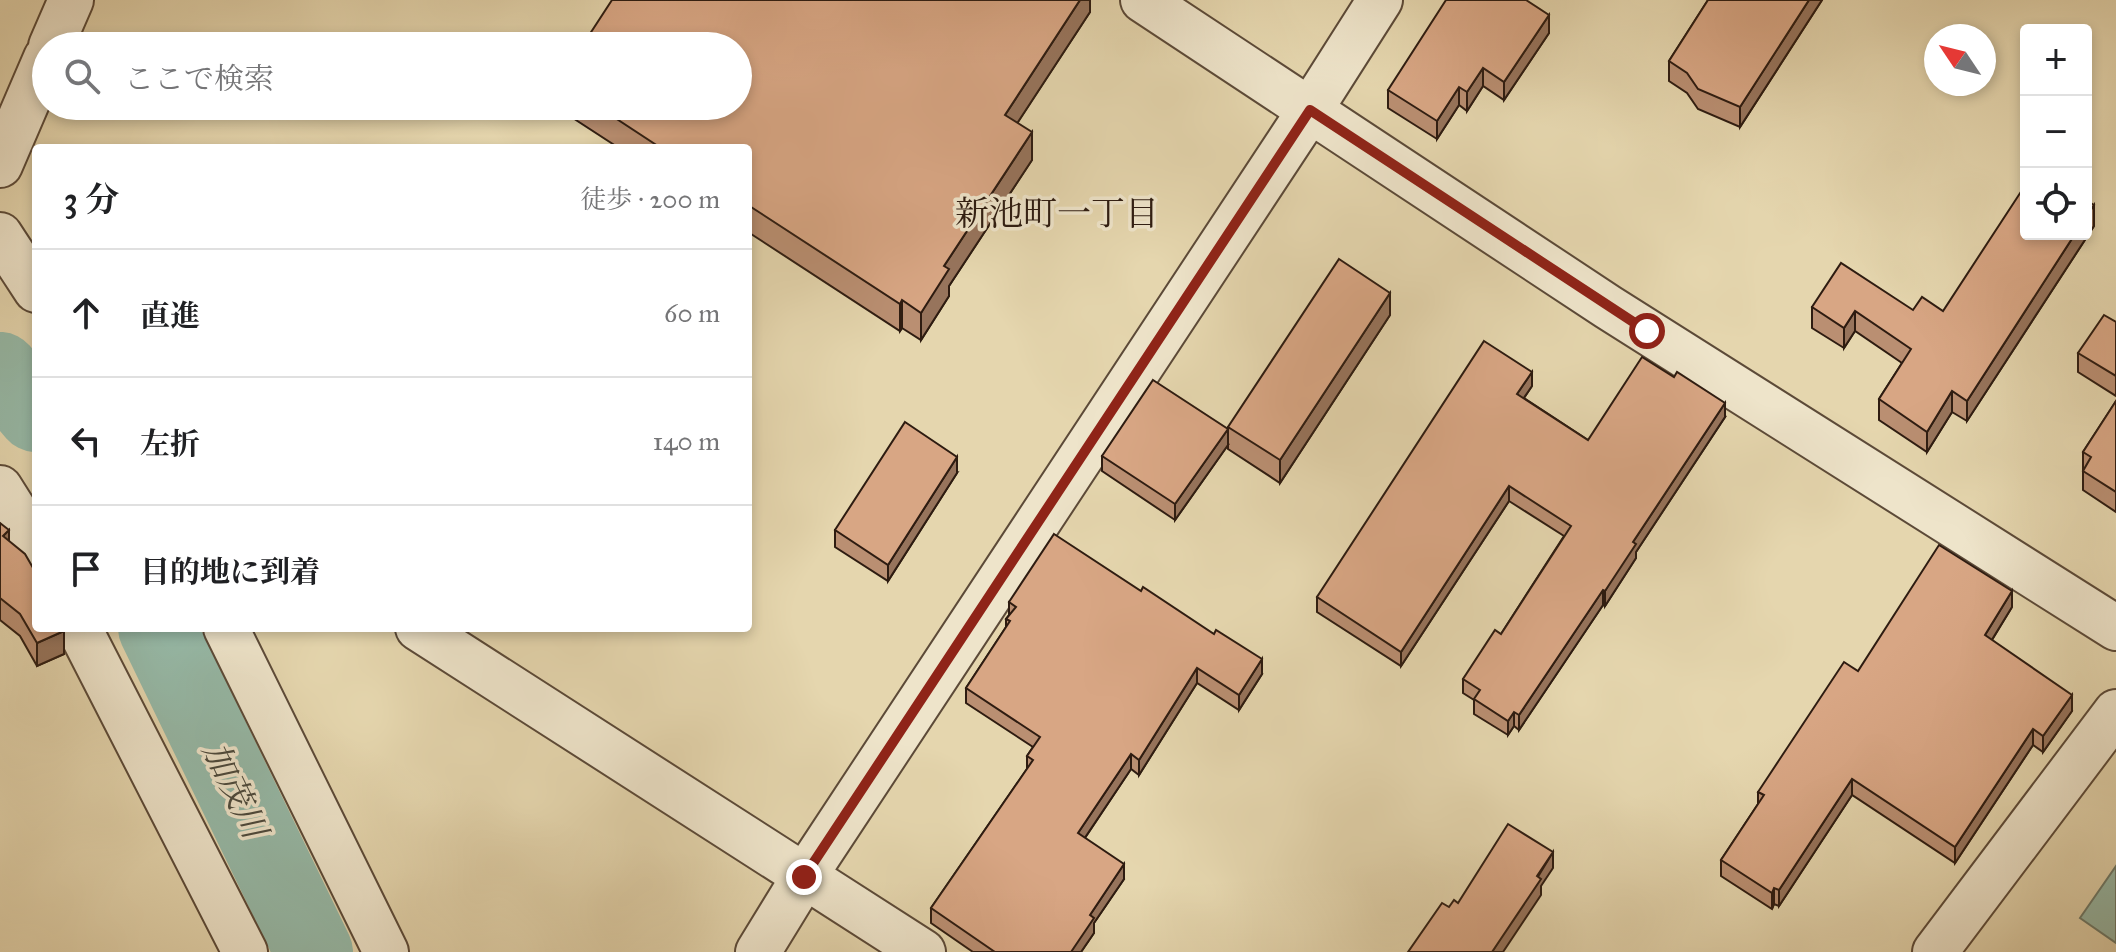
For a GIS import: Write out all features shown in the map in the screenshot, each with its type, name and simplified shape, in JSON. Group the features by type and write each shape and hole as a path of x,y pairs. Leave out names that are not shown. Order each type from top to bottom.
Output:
{"street":[{"path":"57,32 71,0"},
{"path":"1143,0 1621,315 2116,628"},
{"path":"758,952 804,877 1380,0"},
{"path":"0,165 32,91"},
{"path":"0,235 32,284"},
{"path":"0,488 32,539"},
{"path":"81,632 245,952"},
{"path":"228,632 386,952"},
{"path":"424,632 923,952"},
{"path":"1935,952 2116,712"}],"shaded area":[{"path":"2116,866 2116,943 2080,918"}],"building":[{"path":"612,0 1080,0 1005,115 1032,132 944,266 949,269 921,313 902,300 900,304 752,208 752,144 655,144 618,120 752,120 752,32 591,32"},
{"path":"1446,0 1526,0 1549,15 1504,82 1483,68 1467,92 1459,87 1437,121 1388,90"},
{"path":"1708,0 1809,0 1740,107 1698,89 1687,73 1669,61"},
{"path":"2020,193 2020,240 2071,240 1967,401 1952,391 1927,432 1879,399 1911,349 1855,311 1844,328 1812,307 1841,263 1913,310 1922,297 1943,311"},
{"path":"1339,259 1390,293 1280,460 1228,427"},
{"path":"2104,315 2116,322 2116,376 2078,353"},
{"path":"1484,341 1532,372 1517,394 1588,440 1642,357 1674,377 1677,372 1725,403 1633,542 1636,544 1605,591 1519,715 1514,712 1508,721 1474,699 1480,690 1463,679 1495,630 1501,634 1571,526 1509,486 1401,652 1317,597"},
{"path":"1153,380 1228,429 1175,504 1102,456"},
{"path":"2116,401 2116,492 2083,471 2091,457 2083,452"},
{"path":"905,422 957,457 888,565 835,530"},
{"path":"0,523 9,530 3,536 25,554 32,566 32,632 62,632 37,643 20,614 0,598"},
{"path":"1054,534 1141,591 1143,587 1214,634 1216,630 1262,659 1239,695 1197,668 1139,760 1131,754 1078,833 1124,864 1090,915 1094,918 1071,952 995,952 931,908 1033,760 1027,756 1040,737 966,688 1010,621 1006,619 1016,607 1009,602"},
{"path":"1939,545 2012,591 1985,635 2072,695 2043,736 2033,729 1955,847 1852,779 1779,890 1774,888 1772,893 1721,860 1764,795 1758,792 1844,662 1858,671"},
{"path":"1508,824 1553,852 1537,876 1541,879 1492,952 1408,952 1442,903 1449,907 1454,900 1458,903"}],"waterway":[{"name":"加茂川","path":"0,371 32,408"},
{"name":"加茂川","path":"159,632 314,952"}],"district":[{"name":"新池町一丁目","path":"1057,213"}],"route":[{"path":"804,877 1310,110 1647,331"}]}
